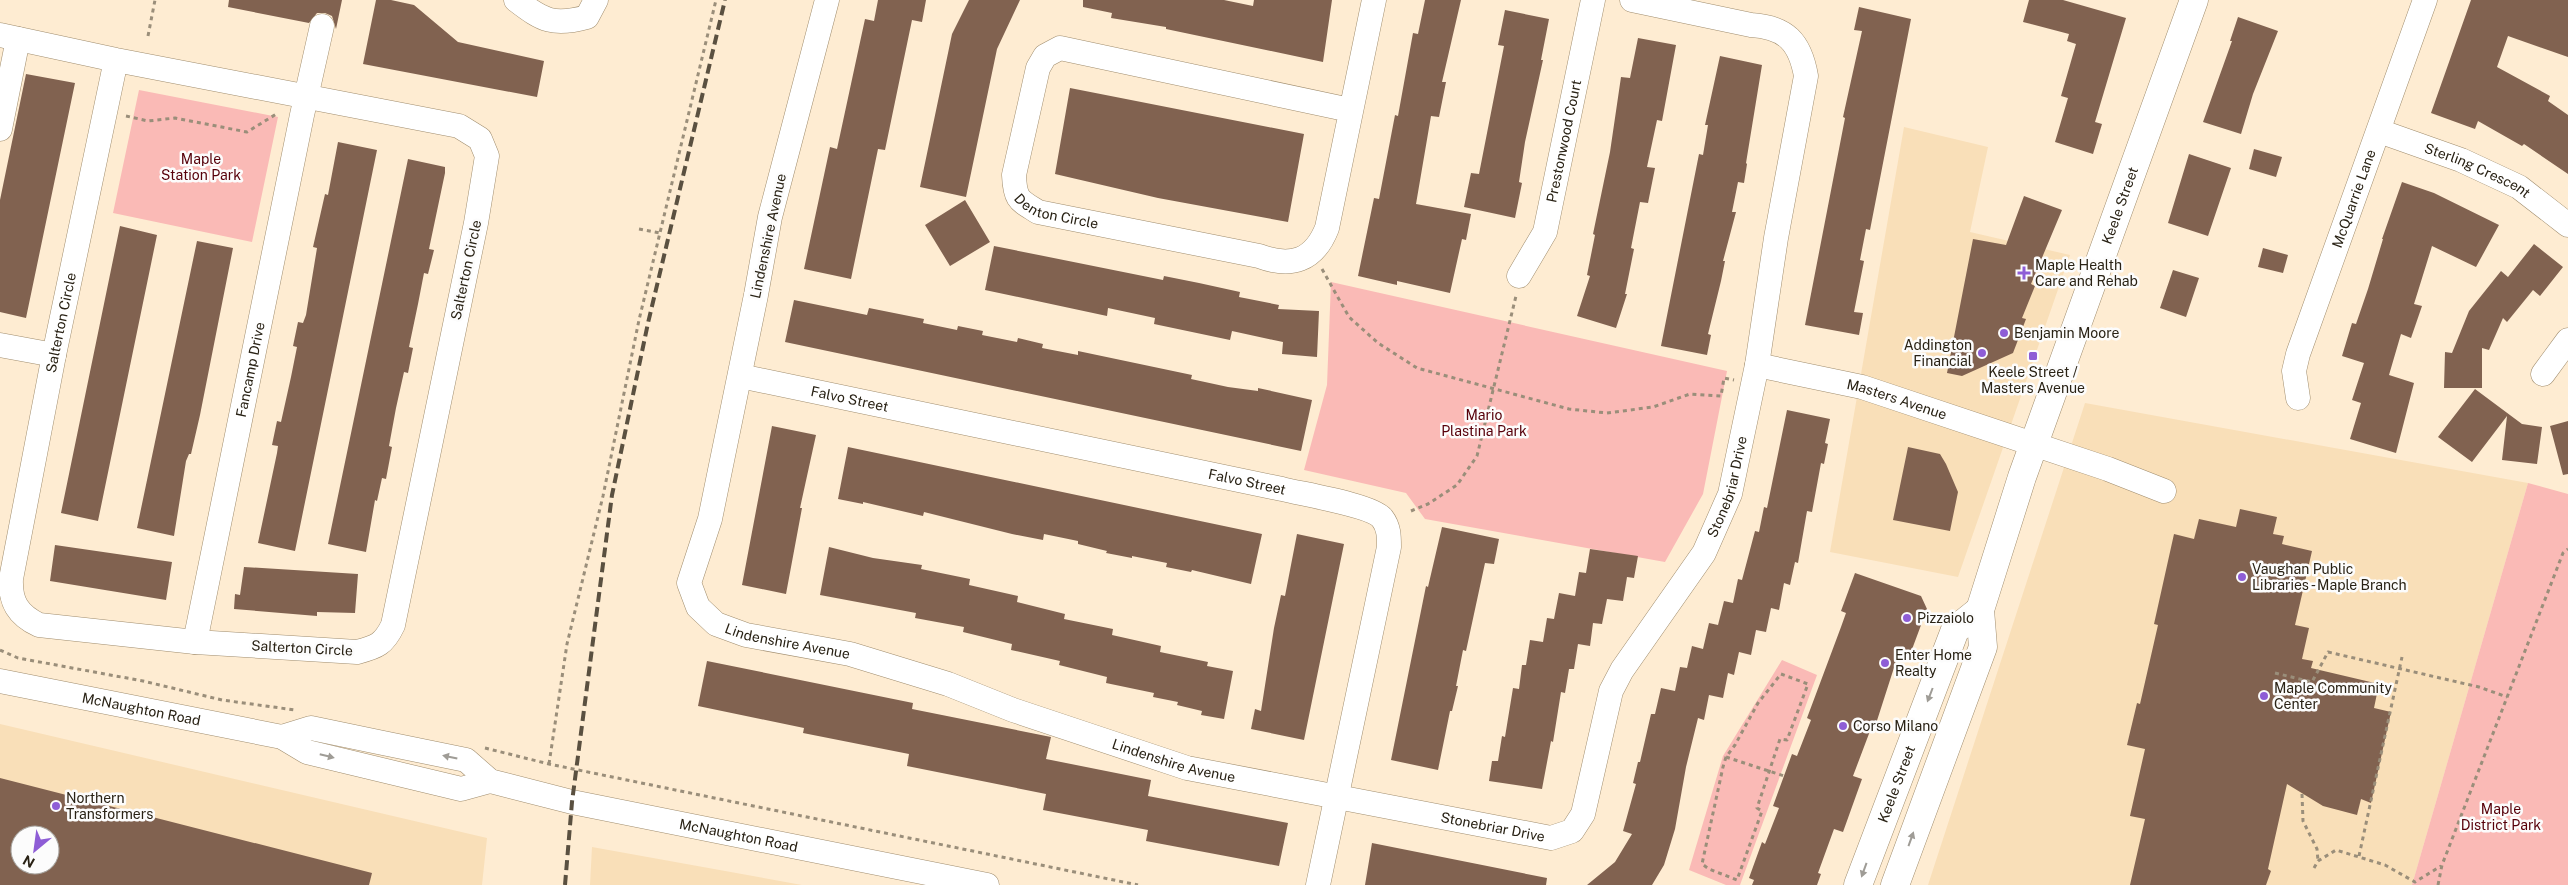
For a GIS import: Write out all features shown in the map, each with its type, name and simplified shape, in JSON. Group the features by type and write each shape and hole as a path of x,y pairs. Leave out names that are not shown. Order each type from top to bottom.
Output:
{"main road":[{"name":"Keele Street","path":"1894,885 1983,647 1980,610 2033,444 2194,0"},
{"name":"Keele Street","path":"1858,885 1954,630 1980,610"}],"street":[{"path":"516,0 535,15 548,21 567,22 587,17 596,0"},
{"name":"Lindenshire Avenue","path":"827,0 770,216 740,376 710,518 689,583 698,607 716,624 746,635 850,654 948,684 1013,710 1187,768 1337,797"},
{"name":"Denton Circle","path":"1350,110 1060,48 1046,56 1038,68 1014,176 1015,192 1019,201 1038,212 1259,256 1275,262 1297,262 1321,244 1327,228 1374,0"},
{"name":"Prestonwood Court","path":"1519,276 1545,232 1593,0"},
{"name":"Stonebriar Drive","path":"1337,797 1550,838 1572,831 1583,814 1611,691 1622,670 1704,553 1730,494 1755,374 1776,238 1803,96 1806,76 1802,54 1787,36 1770,26 1752,25 1632,0"},
{"name":"McQuarrie Lane","path":"2298,398 2294,371 2298,354 2425,0"},
{"name":"Fancamp Drive","path":"195,642 305,98 322,26"},
{"path":"0,129 9,37"},
{"name":"Salterton Circle","path":"9,37 305,98 459,126 480,139 487,156 476,223 393,625 386,639 372,648 357,652 195,642 39,625 27,619 15,607 10,590 11,579 54,355 116,60"},
{"name":"Sterling Crescent","path":"2378,131 2461,160 2519,187 2568,225"},
{"path":"2542,374 2568,340"},
{"path":"0,345 54,355"},
{"name":"Masters Avenue","path":"1755,374 1862,387 2108,469 2164,491"},
{"name":"Falvo Street","path":"740,376 1282,489 1358,507 1381,516 1389,531 1389,547 1318,885"},
{"name":"McNaughton Road","path":"0,681 282,737 310,728 384,743 466,760 490,781 572,802 987,885"}],"path":[{"path":"148,36 155,0"},
{"path":"549,764 567,644 603,496 639,320 716,0"},
{"path":"126,116 148,121 175,118 247,132 281,111"},
{"path":"639,229 660,233"},
{"path":"1310,252 1349,317 1378,343 1417,368 1569,409 1607,413 1653,407 1690,394 1721,396 1724,378 1755,374"},
{"path":"1410,511 1428,504 1457,485 1476,456 1514,310 1519,276"},
{"path":"2438,885 2442,866 2506,697 2563,553 2568,549"},
{"path":"0,650 18,658 143,681 222,700 305,711"},
{"path":"2275,673 2312,682 2328,652 2479,687 2506,697"},
{"path":"2359,856 2402,657"},
{"path":"1781,674 1808,684 1788,740 1780,740 1757,808 1762,811 1738,880 1709,869 1702,864 1726,757 1735,745 1758,703 1781,674"},
{"path":"476,746 549,764 1138,885"},
{"path":"1726,757 1784,776"},
{"path":"2302,794 2304,821 2317,849 2318,861"},
{"path":"2314,868 2318,861 2336,850 2385,864 2417,883 2442,866"}],"shaded area":[{"path":"1904,127 1988,147 1970,232 2070,255 1958,577 1830,552"},
{"path":"2085,403 2528,483 2412,885 1928,885"},
{"path":"0,724 487,838 482,885 0,885"},
{"path":"592,847 802,885 590,885"}],"green space":[{"name":"Maple Station Park","path":"139,90 278,117 252,242 113,213"},
{"name":"Mario Plastina Park","path":"1331,282 1727,371 1703,494 1665,562 1425,519 1406,493 1304,470 1327,385"},
{"name":"Maple District Park","path":"2528,483 2568,494 2568,885 2412,885"},
{"path":"1782,660 1817,675 1740,885 1726,885 1689,870 1723,756"}],"building":[{"path":"229,0 342,0 336,29 332,16 325,13 317,13 309,23 228,7"},
{"path":"376,0 391,0 414,5 458,42 544,61 537,97 363,64"},
{"path":"878,0 926,0 922,22 912,20 885,150 878,149 851,279 804,269 830,147 837,149 865,19 874,21"},
{"path":"969,0 1020,0 997,49 966,197 920,187 952,34"},
{"path":"1083,0 1224,0 1253,6 1254,0 1332,0 1323,62 1166,29 1166,27 1111,18 1112,13 1083,7"},
{"path":"1425,0 1461,0 1442,82 1446,82 1439,117 1431,116 1416,204 1471,214 1466,240 1462,239 1450,293 1397,281 1397,285 1358,276 1374,198 1379,199 1395,115 1398,116 1413,33 1418,34"},
{"path":"2029,0 2063,0 2126,18 2095,122 2102,124 2093,154 2055,142 2068,98 2061,96 2076,44 2067,41 2069,34 2023,22"},
{"path":"2471,0 2568,0 2568,57 2508,36 2497,67 2550,96 2548,101 2568,115 2568,174 2524,144 2522,146 2478,121 2475,129 2431,113"},
{"path":"1859,7 1911,19 1870,230 1866,229 1860,260 1864,261 1854,312 1863,313 1859,335 1805,325 1845,118 1843,117 1862,31 1854,30"},
{"path":"1505,10 1549,19 1541,60 1543,60 1525,142 1519,182 1522,183 1515,218 1464,207 1471,173 1479,174 1504,46 1498,45"},
{"path":"2238,17 2278,31 2253,94 2241,134 2203,122 2232,41 2230,41"},
{"path":"1638,38 1676,45 1662,121 1657,120 1647,167 1655,168 1648,203 1640,202 1631,248 1634,249 1625,294 1627,294 1616,328 1577,316 1590,276 1587,275 1595,235 1593,234 1610,152 1621,77 1630,78"},
{"path":"1720,56 1762,65 1744,183 1738,182 1732,212 1736,212 1723,261 1725,261 1721,281 1708,334 1711,335 1707,355 1661,346 1699,154 1703,155 1708,125 1705,125"},
{"path":"26,74 75,83 26,318 0,312 0,200"},
{"path":"1070,88 1304,134 1288,222 1158,198 1055,174"},
{"path":"338,142 377,150 295,551 258,543 278,446 272,445 277,421 281,422 291,377 297,347 293,346 298,322 303,323 306,315 317,248 313,247 325,194 328,195"},
{"path":"2254,149 2282,157 2276,177 2249,169"},
{"path":"2189,154 2231,168 2208,236 2168,223"},
{"path":"408,159 445,167 445,173 429,249 434,250 428,274 424,273 409,347 413,348 408,373 404,372 396,408 389,446 392,447 386,479 382,478 377,501 375,500 366,552 328,544"},
{"path":"2402,182 2434,193 2499,225 2476,267 2432,246 2414,304 2422,306 2411,338 2401,334 2389,375 2414,383 2396,453 2350,439 2361,403 2352,400 2364,363 2342,356 2352,323 2356,324"},
{"path":"2024,196 2062,210 2031,284 2035,286 2022,318 2026,319 2013,353 1962,376 1947,373 1973,239 2006,245"},
{"path":"965,200 990,242 950,266 925,225"},
{"path":"120,226 157,235 98,521 61,513"},
{"path":"197,241 233,248 200,415 191,454 189,454 186,461 174,536 137,528"},
{"path":"2534,244 2563,267 2540,296 2533,290 2507,322 2503,318 2489,350 2482,348 2482,388 2444,388 2445,352 2452,353 2469,311 2501,271 2508,277"},
{"path":"994,246 1163,280 1164,276 1240,292 1239,297 1279,305 1278,309 1319,311 1317,357 1282,354 1283,342 1232,331 1230,340 1154,324 1155,318 1108,308 1107,316 985,290"},
{"path":"2263,248 2288,255 2283,273 2258,267"},
{"path":"2173,270 2199,278 2186,317 2160,308"},
{"path":"794,300 867,315 869,308 924,319 923,323 957,330 958,326 983,331 982,335 1017,342 1018,338 1043,344 1042,348 1078,355 1078,351 1192,375 1191,379 1228,387 1258,391 1258,388 1312,400 1301,451 785,342"},
{"path":"2475,389 2522,424 2542,427 2537,464 2502,460 2507,416 2472,462 2438,437"},
{"path":"1787,410 1830,419 1825,443 1828,444 1824,464 1821,463 1812,512 1807,511 1798,563 1795,562 1790,585 1784,583 1779,610 1771,608 1766,632 1756,630 1751,655 1739,652 1734,675 1728,673 1723,698 1709,695 1704,720 1698,718 1686,767 1675,829 1664,865 1652,885 1587,885 1615,862 1632,834 1623,831 1636,784 1633,783 1638,762 1640,762 1651,714 1655,714 1661,688 1675,691 1680,667 1687,668 1692,646 1703,649 1709,623 1718,625 1724,601 1733,603 1738,579 1742,580 1755,531 1759,532 1764,507 1767,508"},
{"path":"2568,421 2568,474 2563,475 2550,426"},
{"path":"772,426 816,435 800,508 802,508 786,594 742,585"},
{"path":"848,447 1262,534 1251,584 1192,570 1191,572 1166,567 1167,563 1106,553 1107,551 1078,544 1078,541 1044,534 1043,540 924,512 923,516 863,502 863,504 838,499"},
{"path":"1908,447 1940,454 1946,464 1958,492 1950,531 1893,520"},
{"name":"Maple Community Center","path":"2240,509 2277,517 2273,534 2284,536 2282,544 2312,551 2295,625 2309,628 2302,659 2313,661 2311,668 2379,684 2374,708 2391,712 2371,803 2361,799 2357,815 2323,806 2287,784 2268,869 2271,871 2266,885 2130,885 2145,819 2130,816 2145,749 2127,745 2137,703 2140,704 2158,625 2154,624 2174,534 2194,539 2199,519 2236,527"},
{"path":"1442,527 1499,539 1494,564 1485,563 1466,651 1463,650 1456,686 1458,686 1452,711 1450,711 1438,770 1391,760 1426,586 1428,587"},
{"path":"1297,534 1344,544 1304,740 1251,729 1255,709 1261,711 1274,628 1281,595 1285,596"},
{"path":"55,545 172,562 166,600 50,581"},
{"path":"829,547 873,558 922,565 921,569 970,579 969,585 1018,596 1017,602 1065,614 1064,619 1113,629 1112,635 1161,646 1160,652 1208,662 1207,666 1233,671 1224,719 1201,715 1202,711 1177,705 1178,702 1153,697 1154,693 1106,683 1107,677 1059,665 1060,661 1011,650 1012,644 963,632 964,627 915,618 916,613 820,595"},
{"path":"1590,549 1638,556 1634,578 1627,577 1623,601 1607,599 1602,624 1593,623 1590,646 1578,644 1574,669 1569,669 1565,693 1561,692 1553,742 1551,741 1542,789 1489,781 1492,761 1498,761 1502,736 1505,737 1513,688 1519,689 1522,665 1526,665 1530,640 1543,642 1547,618 1554,619 1559,593 1575,596 1579,572 1586,573"},
{"path":"244,567 358,574 355,613 317,612 317,616 234,609 235,594 240,595"},
{"name":"Corso Milano","path":"1855,573 1921,596 1927,609 1911,652 1900,649 1873,733 1870,731 1853,776 1862,779 1843,832 1834,829 1818,873 1821,874 1817,885 1752,885 1754,880 1749,878 1762,842 1765,844 1779,808 1773,806 1792,754 1797,756 1811,720 1807,718 1846,613 1841,611"},
{"path":"707,661 913,703 912,709 1051,737 1046,759 1151,780 1148,796 1288,823 1279,866 1146,841 1148,830 1043,810 1046,794 907,766 909,754 803,733 804,728 698,706"},
{"name":"Northern Transformers","path":"0,778 372,873 369,885 0,885"},
{"path":"1372,843 1547,878 1546,885 1365,885"}],"railway":[{"path":"565,885 572,802 612,495 648,323 725,0"}],"place":[{"name":"Maple Health Care and Rehab","path":"2024,273"},
{"name":"Benjamin Moore","path":"2004,333"},
{"name":"Addington Financial","path":"1982,353"},
{"name":"Keele Street / Masters Avenue","path":"2033,356"},
{"name":"Vaughan Public Libraries - Maple Branch","path":"2242,577"},
{"name":"Pizzaiolo","path":"1907,618"},
{"name":"Enter Home Realty","path":"1885,663"},
{"name":"Maple Community Center","path":"2264,696"},
{"name":"Corso Milano","path":"1843,726"},
{"name":"Northern Transformers","path":"56,806"}]}
